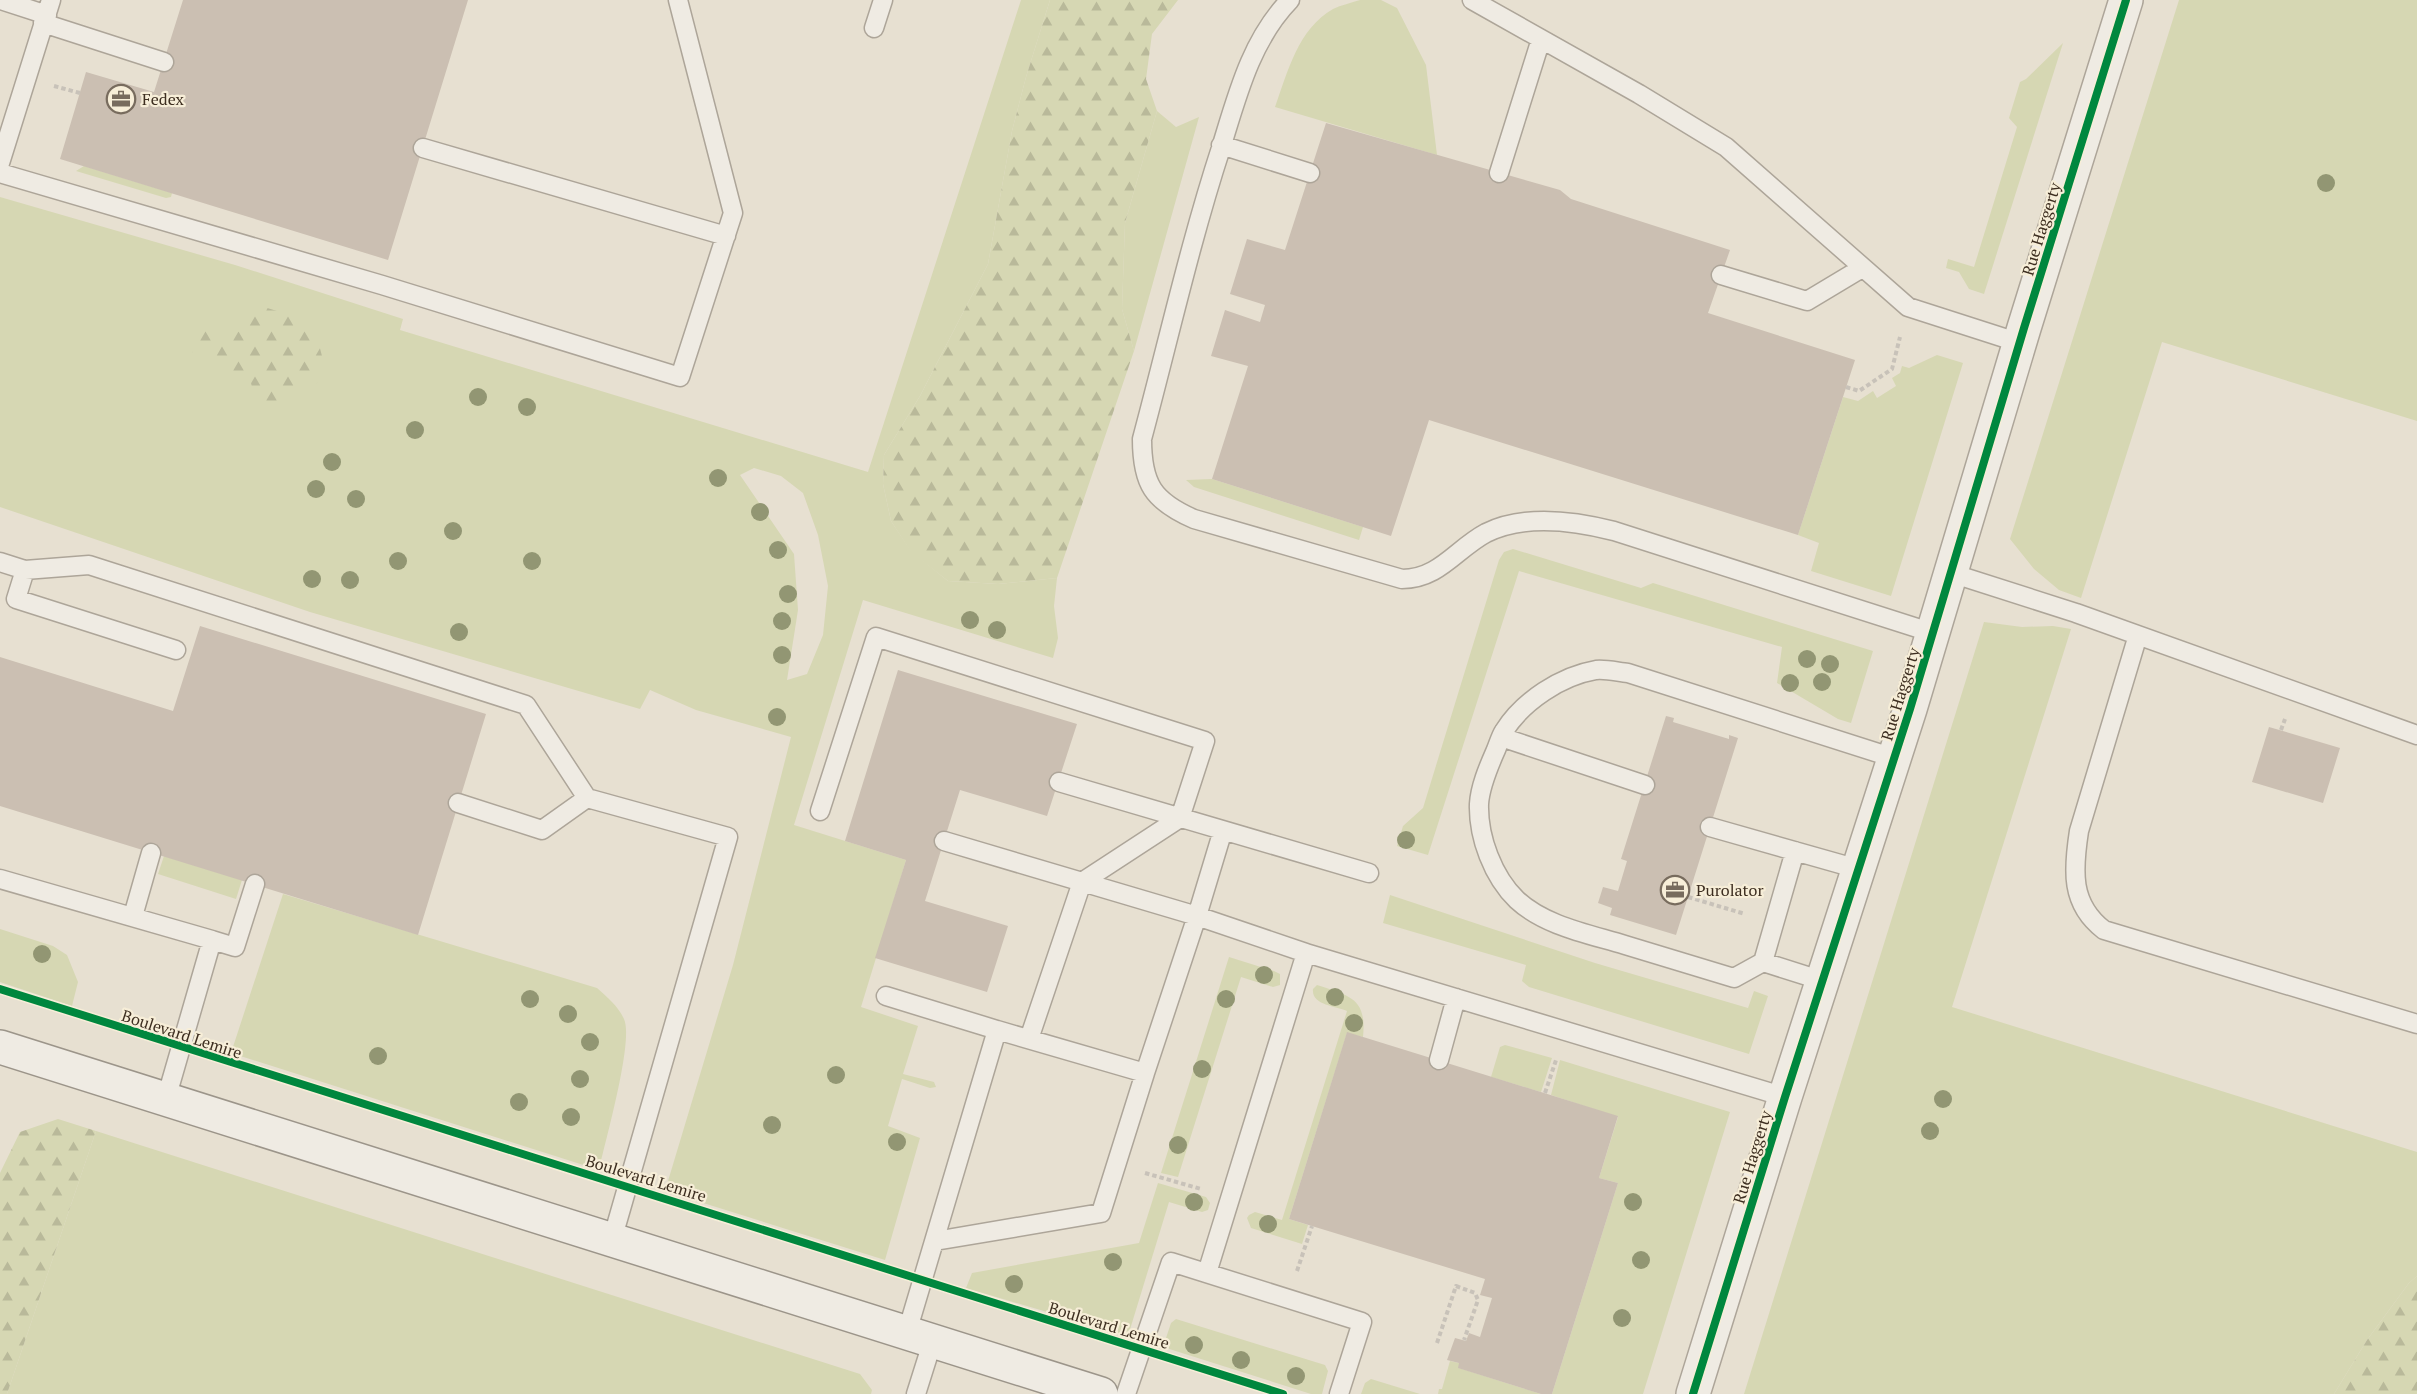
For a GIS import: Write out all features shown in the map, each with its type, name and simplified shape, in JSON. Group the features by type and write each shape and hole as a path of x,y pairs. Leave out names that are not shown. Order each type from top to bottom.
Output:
{"street":[{"name":"Rue Haggerty","path":"1693,1394 1933,633 2126,0"},
{"path":"0,1047 920,1336 1091,1392"}],"lane":[{"path":"1,0 47,13 164,62"},
{"path":"0,173 382,285 680,377 733,213 678,0"},
{"path":"874,28 883,0"},
{"path":"1290,0 1278,12 1260,41 1247,69 1204,200 1143,439 1142,459 1148,481 1157,497 1172,510 1194,519 1402,579 1416,579 1428,574 1484,534 1498,529 1534,523 1559,522 1590,525 1933,633"},
{"path":"1472,0 1726,147 1908,307 2020,343"},
{"path":"0,163 47,13"},
{"path":"1499,173 1541,39"},
{"path":"1221,145 1310,173"},
{"path":"423,148 726,236"},
{"path":"1721,275 1807,301 1862,268"},
{"path":"0,562 25,570 89,566 525,705 587,798 728,837 612,1240"},
{"path":"25,570 16,599 176,650"},
{"path":"1951,573 2138,635 2417,735"},
{"path":"2138,635 2079,831 2074,859 2076,885 2082,906 2091,920 2104,930 2417,1024"},
{"path":"820,811 876,637 1205,741 1180,818 1082,882 1029,1040"},
{"path":"1795,851 1763,962 1734,978 1603,939 1532,913 1515,897 1497,874 1482,831 1479,804 1486,775 1503,732 1527,705 1545,691 1572,676 1599,670 1628,673 1894,758"},
{"path":"1501,737 1645,785"},
{"path":"1059,782 1369,873"},
{"path":"458,803 542,830 587,798"},
{"path":"1710,827 1858,869"},
{"path":"935,1241 1101,1213 1223,830"},
{"path":"944,841 1197,916 1306,953 1785,1098"},
{"path":"133,916 151,853"},
{"path":"0,879 235,947 255,885"},
{"path":"166,1100 212,940"},
{"path":"1207,1273 1306,953"},
{"path":"1763,962 1823,981"},
{"path":"886,996 1145,1073"},
{"path":"1438,1060 1456,998"},
{"path":"916,1394 920,1336 935,1241 997,1030"},
{"path":"1126,1394 1171,1262 1362,1322 1339,1394"}],"path":[{"path":"71,90 80,93"},
{"path":"1846,387 1859,391 1892,369 1893,363"},
{"path":"1688,897 1774,923"},
{"path":"1545,1093 1556,1059"},
{"path":"1160,1178 1177,1182"},
{"path":"1306,1244 1312,1226"},
{"path":"1437,1343 1456,1287 1475,1293 1478,1300 1464,1340"}],"green space":[{"path":"1021,0 1050,0 1012,131 988,264 920,396 884,455 883,484 891,521 911,551 948,581 998,584 1057,578 1054,606 1058,638 1053,658 863,600 794,825 906,860 861,1007 918,1026 903,1074 934,1082 936,1087 930,1088 902,1079 888,1126 920,1138 885,1260 665,1191 733,965 791,737 696,710 650,690 640,709 310,612 0,507 0,197 235,265 403,319 400,330 868,472","holes":["754,468 781,476 803,493 818,535 828,586 823,635 807,674 787,680 798,610 794,554 740,475"]},
{"path":"1050,0 1178,0 1152,34 1146,79 1157,111 1125,223 1122,309 1134,351 1057,578 998,584 948,581 911,552 891,521 883,484 884,455 920,396 988,264 1012,131"},
{"path":"1360,0 1381,0 1397,8 1426,65 1437,155 1275,107 1290,65 1311,28 1333,9"},
{"path":"2179,0 2417,0 2417,421 2162,342 2081,598 2059,590 2034,569 2010,539"},
{"path":"2063,43 1984,294 1969,289 1959,272 1946,268 1948,259 1974,267 2017,127 2009,118 2020,82 2026,79"},
{"path":"1157,111 1176,127 1199,117 1134,351 1122,309 1125,223"},
{"path":"84,166 172,193 171,197 166,198 76,171"},
{"path":"264,307 313,322 322,356 317,383 282,400 256,404 251,383 231,379 221,359 192,352 195,334 218,326 238,332"},
{"path":"1937,355 1963,363 1891,596 1811,571 1819,543 1798,535 1843,397 1858,401 1873,391 1877,398 1896,386 1892,378 1900,373 1902,366 1909,368"},
{"path":"1212,479 1363,527 1359,540 1194,487 1186,480"},
{"path":"1513,549 1641,588 1653,583 1873,651 1851,723 1838,719 1777,683 1782,647 1519,571 1428,855 1397,846 1403,826 1423,808 1499,560 1504,552"},
{"path":"1984,622 2022,627 2053,626 2071,629 1952,1007 2417,1152 2417,1276 2409,1283 2367,1340 2334,1394 1744,1394"},
{"path":"164,856 242,880 236,899 158,874"},
{"path":"283,894 597,988 619,1010 624,1019 626,1031 622,1069 599,1170 231,1053"},
{"path":"1390,895 1595,963 1748,1008 1754,991 1768,996 1749,1054 1529,987 1522,981 1526,965 1383,923"},
{"path":"0,929 53,946 67,955 78,982 72,1006 0,982"},
{"path":"1229,957 1280,974 1280,985 1273,987 1241,977 1178,1177 1161,1173"},
{"path":"1317,985 1354,1000 1359,1006 1364,1024 1363,1037 1347,1033 1289,1219 1308,1225 1302,1244 1251,1228 1247,1218 1255,1212 1282,1220 1347,1011 1320,1002 1313,994 1313,989"},
{"path":"1505,1045 1552,1058 1541,1092 1491,1077 1500,1047"},
{"path":"1560,1060 1730,1112 1643,1394 1552,1394 1618,1183 1599,1178 1618,1117 1551,1095"},
{"path":"58,1119 96,1131 7,1394 0,1394 0,1173 20,1132"},
{"path":"96,1131 860,1374 872,1390 871,1394 7,1394"},
{"path":"1158,1183 1206,1197 1210,1203 1208,1210 1202,1212 1169,1202 1128,1336 966,1288 972,1273 1139,1243"},
{"path":"2417,1276 2417,1394 2334,1394 2367,1340 2409,1283"},
{"path":"1176,1319 1325,1365 1328,1371 1322,1394 1311,1394 1163,1347 1171,1323"},
{"path":"1450,1361 1459,1363 1459,1368 1541,1394 1438,1394 1439,1389 1442,1389"},
{"path":"1371,1379 1420,1394 1361,1394 1365,1383"}],"building":[{"path":"183,0 468,0 388,260 60,159 86,72 154,92"},
{"path":"1326,123 1560,190 1571,199 1730,250 1708,313 1855,360 1798,535 1429,420 1391,536 1212,479 1248,366 1211,356 1225,310 1260,322 1265,305 1230,294 1247,239 1285,250"},
{"path":"200,626 486,714 418,935 0,806 0,657 173,711"},
{"path":"898,670 1077,724 1047,816 960,790 925,901 1008,926 987,992 875,958 906,860 845,841"},
{"path":"1666,716 1674,718 1673,722 1729,739 1729,735 1738,738 1676,935 1610,915 1612,908 1598,903 1603,887 1618,891 1627,861 1621,859"},
{"path":"2269,727 2340,748 2323,803 2252,782"},
{"path":"1347,1032 1618,1116 1599,1178 1618,1183 1552,1394 1541,1394 1458,1368 1459,1363 1447,1360 1455,1338 1466,1341 1469,1333 1480,1337 1492,1298 1480,1295 1485,1279 1289,1219"}],"cycle path":[{"path":"1693,1394 1785,1097 1910,709 2024,328 2126,0"},
{"name":"Boulevard Lemire","path":"0,989 1283,1394"}],"place":[{"name":"Fedex","path":"121,99"},
{"name":"Purolator","path":"1675,890"}]}
